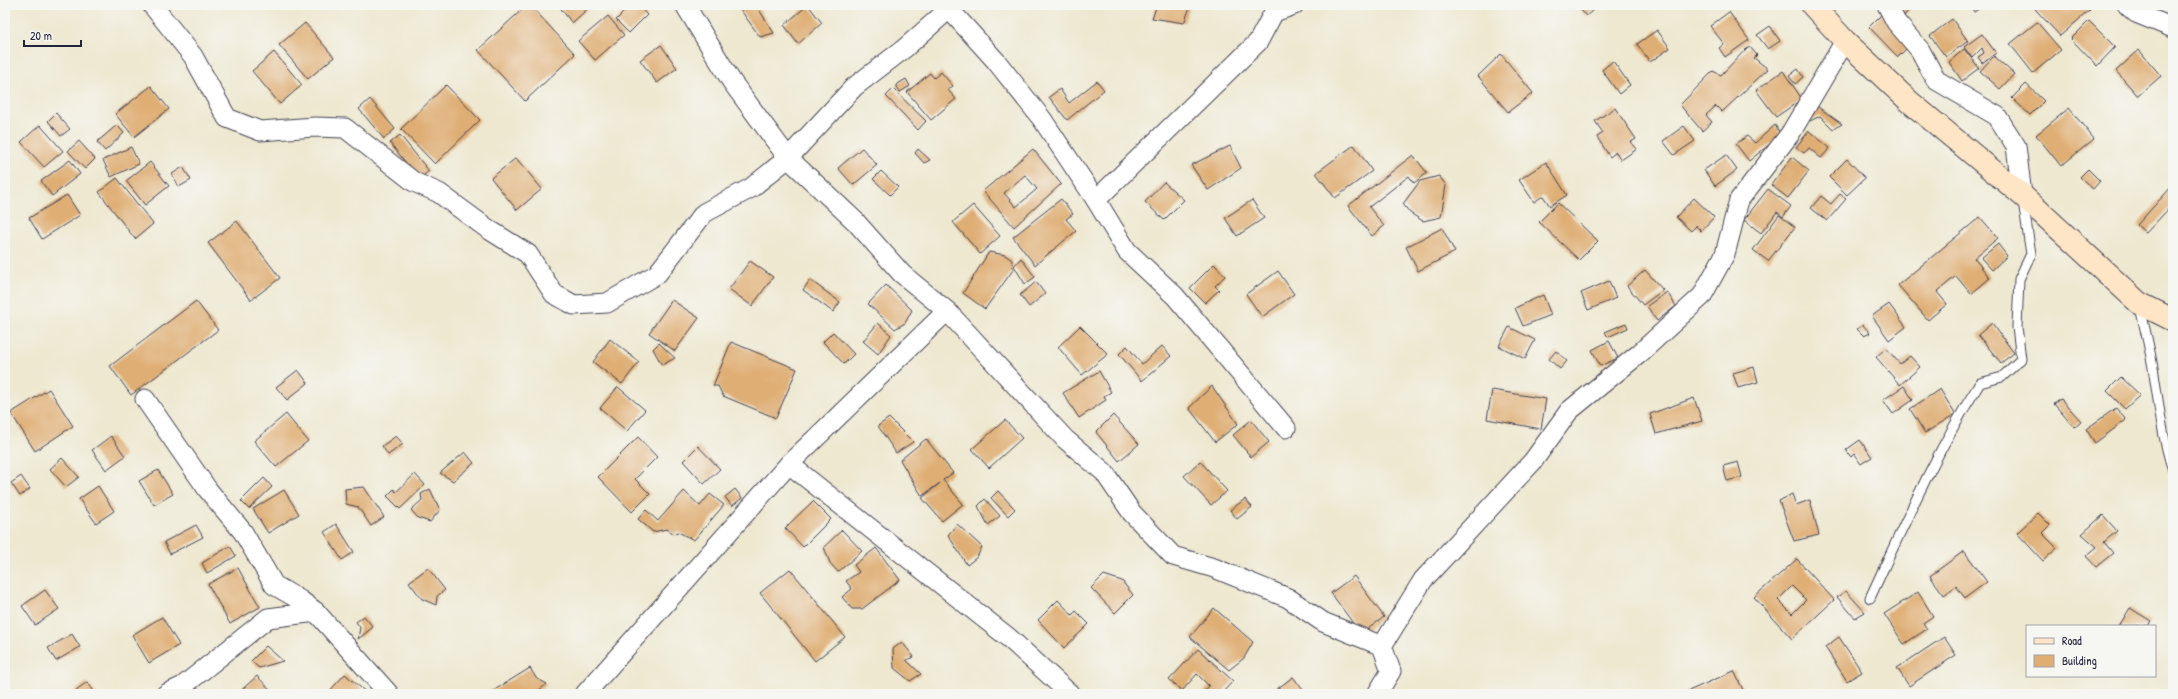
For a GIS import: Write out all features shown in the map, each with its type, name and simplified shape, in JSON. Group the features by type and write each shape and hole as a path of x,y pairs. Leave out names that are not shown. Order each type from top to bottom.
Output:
{"main road":[{"path":"1812,5 1845,41 1910,102 2022,195 2139,303 2173,320"}],"street":[{"path":"152,5 193,56 227,118 260,131 315,127 345,128 414,182 439,193 488,229 528,254 554,294 574,305 607,303 657,274 704,213 751,188 788,158 854,87 905,48 949,9 996,61 1042,119 1096,200 1127,251 1174,296 1286,428"},
{"path":"685,5 732,82 788,158 855,221 902,274 947,311 1065,439 1104,472 1132,513 1173,556 1214,568 1288,598 1323,622 1382,646 1392,671 1377,694"},
{"path":"1096,200 1258,42 1274,12 1294,5"},
{"path":"1887,5 1896,22 1920,50 1936,80 1997,116 2016,146 2022,195"},
{"path":"2127,5 2136,13 2173,28"},
{"path":"1382,646 1423,580 1533,461 1569,411 1640,352 1702,296 1725,254 1739,200 1790,134 1845,41"},
{"path":"585,694 790,464 947,311"},
{"path":"145,399 208,490 243,532 274,585 300,600 316,612 388,694"},
{"path":"790,464 1009,638 1070,694"},
{"path":"166,694 183,686 268,618 316,612"}],"lane":[{"path":"1870,598 1938,453 1965,406 1980,383 2002,377 2021,359 2017,326 2019,279 2032,254 2022,195"},
{"path":"2139,303 2155,379 2159,416 2173,470"}],"building":[{"path":"527,5 530,5 575,54 525,101 478,50"},
{"path":"558,5 592,5 572,23"},
{"path":"631,5 638,5 647,15 629,33 616,20"},
{"path":"737,5 756,5 774,33 760,37"},
{"path":"808,5 822,23 798,44 784,25"},
{"path":"1157,5 1191,5 1184,23 1152,18"},
{"path":"1577,5 1599,5 1586,16"},
{"path":"1903,5 1914,5 1900,20 1895,14"},
{"path":"1970,5 1985,5 1974,12"},
{"path":"2040,5 2085,5 2090,10 2060,36 2035,9"},
{"path":"1729,12 1749,40 1725,57 1719,48 1724,44 1710,26"},
{"path":"1882,14 1911,44 1898,57 1869,27"},
{"path":"608,16 624,35 595,60 578,41"},
{"path":"1952,19 1968,41 1946,57 1930,36"},
{"path":"2089,21 2115,47 2097,66 2071,39"},
{"path":"2037,22 2061,50 2033,73 2010,44"},
{"path":"305,23 334,57 308,79 279,45"},
{"path":"1770,26 1780,41 1768,49 1757,35"},
{"path":"1657,30 1670,48 1650,62 1637,44"},
{"path":"1982,34 1996,53 1982,63 1978,57 1984,53 1982,48 1972,58 1964,47"},
{"path":"661,45 677,68 657,83 640,60"},
{"path":"1749,46 1757,55 1754,58 1768,69 1722,112 1716,106 1706,115 1712,122 1702,131 1680,105 1713,71 1721,75"},
{"path":"1964,49 1979,68 1962,81 1949,62"},
{"path":"2139,50 2161,76 2138,96 2116,71"},
{"path":"274,52 302,85 280,104 252,71"},
{"path":"1501,54 1533,93 1508,112 1478,76"},
{"path":"1994,56 2014,74 2000,89 1980,71"},
{"path":"1613,61 1630,85 1619,94 1602,70"},
{"path":"1798,69 1803,77 1795,84 1789,76"},
{"path":"1783,71 1802,99 1776,117 1756,90"},
{"path":"941,72 953,86 948,90 956,99 931,120 907,92 930,73 934,78"},
{"path":"906,79 910,86 900,92 896,85"},
{"path":"1097,81 1104,90 1067,120 1049,97 1060,89 1069,103"},
{"path":"2026,84 2044,101 2030,115 2012,98"},
{"path":"446,85 480,120 435,164 401,129"},
{"path":"151,86 169,109 134,137 115,114"},
{"path":"893,89 926,121 918,130 886,96"},
{"path":"370,99 395,129 384,139 359,109"},
{"path":"1818,107 1842,124 1833,129 1820,116 1810,121 1807,117"},
{"path":"1615,108 1636,139 1631,142 1637,149 1621,160 1616,152 1610,157 1597,137 1603,133 1595,121"},
{"path":"2069,108 2094,139 2061,166 2036,135"},
{"path":"56,113 70,129 61,136 48,121"},
{"path":"40,125 63,151 44,167 21,142"},
{"path":"117,125 124,133 105,151 97,142"},
{"path":"1775,125 1781,135 1749,161 1736,144 1747,136 1755,143"},
{"path":"1684,126 1695,141 1674,155 1663,141"},
{"path":"1809,131 1830,148 1821,158 1809,148 1804,153 1796,147"},
{"path":"400,135 429,171 419,179 390,143"},
{"path":"79,141 95,159 85,169 68,151"},
{"path":"1354,145 1372,171 1335,198 1316,173"},
{"path":"1230,146 1241,168 1208,190 1191,165"},
{"path":"131,147 139,164 111,177 103,160"},
{"path":"862,148 877,165 853,185 838,168"},
{"path":"918,149 930,160 924,163 915,153"},
{"path":"1033,149 1061,184 1014,227 983,191","holes":["1025,175 1037,189 1016,207 1004,193"]},
{"path":"1413,155 1427,173 1414,183 1409,176 1369,207 1384,226 1372,236 1348,206"},
{"path":"1726,155 1737,170 1715,186 1704,170"},
{"path":"1792,157 1809,171 1788,198 1771,185"},
{"path":"516,158 542,189 517,210 491,178"},
{"path":"1847,159 1865,178 1847,195 1829,177"},
{"path":"70,160 80,174 52,196 41,181"},
{"path":"150,162 169,186 145,205 126,181"},
{"path":"1546,162 1567,195 1550,206 1543,196 1534,202 1519,180"},
{"path":"183,167 191,180 179,187 172,174"},
{"path":"2088,169 2100,181 2093,189 2080,177"},
{"path":"881,171 898,187 890,195 873,179"},
{"path":"1439,176 1446,185 1441,217 1423,221 1410,213 1403,204 1420,181"},
{"path":"117,178 153,224 135,239 99,192"},
{"path":"1164,182 1184,200 1164,220 1145,202"},
{"path":"2173,185 2173,204 2146,233 2137,225"},
{"path":"1768,189 1791,206 1783,217 1777,212 1761,233 1744,220"},
{"path":"1840,194 1846,199 1827,221 1811,208 1821,196 1831,204"},
{"path":"67,195 80,215 42,239 29,218"},
{"path":"1694,198 1714,217 1701,231 1696,226 1691,231 1676,217"},
{"path":"1061,199 1073,214 1066,219 1076,231 1035,265 1013,237"},
{"path":"1252,200 1264,218 1237,236 1225,218"},
{"path":"1558,203 1598,241 1579,260 1539,222"},
{"path":"973,205 1000,236 980,254 953,222"},
{"path":"1779,215 1795,227 1768,261 1753,250"},
{"path":"1980,217 1998,238 1974,258 1990,278 1971,294 1956,276 1937,292 1947,304 1928,320 1898,285"},
{"path":"237,221 280,278 251,300 208,243"},
{"path":"1442,228 1455,252 1418,271 1406,247"},
{"path":"1998,244 2007,256 1992,270 1981,258"},
{"path":"989,252 1005,255 1012,260 1013,270 985,309 963,293"},
{"path":"1021,258 1035,277 1025,284 1014,266"},
{"path":"750,261 773,277 752,306 729,289"},
{"path":"1214,264 1225,276 1215,286 1219,290 1205,303 1190,288"},
{"path":"1645,270 1663,290 1643,305 1627,286"},
{"path":"1278,271 1294,294 1262,317 1246,294"},
{"path":"810,280 840,302 833,312 803,290"},
{"path":"1609,281 1616,298 1588,310 1581,293"},
{"path":"1036,282 1045,294 1029,307 1020,295"},
{"path":"886,285 912,310 905,323 895,329 868,304"},
{"path":"1667,292 1676,306 1657,321 1647,306"},
{"path":"1543,295 1551,315 1523,326 1515,308"},
{"path":"672,300 699,318 675,351 649,333"},
{"path":"196,301 218,330 131,395 110,366"},
{"path":"1889,304 1906,327 1889,340 1872,316"},
{"path":"878,323 891,335 878,354 863,341"},
{"path":"1626,323 1628,328 1608,337 1605,332"},
{"path":"1992,323 2014,353 2001,363 1978,335"},
{"path":"1863,325 1870,333 1864,336 1857,329"},
{"path":"1080,326 1108,354 1082,375 1058,347"},
{"path":"1509,327 1535,340 1525,359 1499,346"},
{"path":"833,332 854,354 844,364 823,342"},
{"path":"610,339 639,362 622,384 593,362"},
{"path":"1609,341 1618,358 1600,366 1592,350"},
{"path":"731,342 797,369 776,418 723,396 718,386 713,386"},
{"path":"659,343 675,358 662,365 653,349"},
{"path":"1127,346 1142,364 1162,346 1171,356 1142,381 1119,354"},
{"path":"1886,348 1900,364 1910,356 1920,367 1900,385 1876,357"},
{"path":"1556,351 1567,361 1560,369 1549,359"},
{"path":"1754,367 1758,382 1738,388 1733,373"},
{"path":"298,370 308,383 287,400 276,387"},
{"path":"1099,371 1111,392 1104,396 1106,400 1079,418 1063,393"},
{"path":"2121,377 2140,395 2125,409 2107,391"},
{"path":"1212,386 1238,424 1215,442 1189,408"},
{"path":"1904,386 1913,400 1893,414 1883,400"},
{"path":"618,387 645,410 627,431 600,408"},
{"path":"49,389 73,426 35,451 11,413"},
{"path":"1940,389 1955,414 1925,433 1910,409"},
{"path":"1492,390 1546,399 1541,429 1487,419"},
{"path":"1694,398 1702,421 1656,434 1650,414"},
{"path":"2061,399 2081,421 2074,427 2054,404"},
{"path":"2116,408 2126,420 2095,443 2086,429"},
{"path":"286,414 308,441 276,467 254,441"},
{"path":"1113,415 1139,444 1119,461 1096,432"},
{"path":"889,418 913,442 896,453 878,426"},
{"path":"1005,420 1022,438 989,468 972,449"},
{"path":"1251,420 1269,442 1251,457 1233,435"},
{"path":"111,436 125,456 106,470 92,450"},
{"path":"396,436 403,444 388,455 382,446"},
{"path":"638,437 657,457 635,479 650,494 632,512 598,477"},
{"path":"926,439 953,473 943,480 963,504 942,521 922,498 940,483 922,496 900,460"},
{"path":"1860,440 1872,457 1861,464 1854,454 1851,457 1846,450"},
{"path":"698,446 720,469 704,484 683,461"},
{"path":"465,452 474,463 453,481 440,473"},
{"path":"62,458 79,477 66,487 50,469"},
{"path":"1200,461 1227,491 1211,505 1184,476"},
{"path":"1738,462 1742,477 1727,481 1723,466"},
{"path":"158,470 173,494 154,505 139,481"},
{"path":"415,474 425,485 400,509 387,496 394,489 396,492"},
{"path":"21,476 30,489 20,496 11,483"},
{"path":"264,478 272,487 249,509 241,501"},
{"path":"98,486 114,511 96,523 79,499"},
{"path":"364,487 384,517 371,526 358,507 346,504 345,489"},
{"path":"430,489 440,510 430,522 418,518 411,510 422,500 421,494"},
{"path":"735,489 742,498 732,506 725,497"},
{"path":"284,490 299,514 268,533 253,509"},
{"path":"684,491 700,506 710,494 724,505 694,540 678,532 674,534 667,529 653,532 638,519 646,510 658,521"},
{"path":"998,491 1015,509 1008,516 991,498"},
{"path":"1792,494 1796,505 1810,500 1819,535 1794,541 1779,501"},
{"path":"985,499 1000,516 988,525 978,506"},
{"path":"1245,499 1252,507 1237,519 1230,510"},
{"path":"813,501 831,519 803,547 785,528"},
{"path":"2038,513 2050,525 2042,533 2057,548 2043,561 2017,533"},
{"path":"2103,515 2117,531 2104,542 2113,553 2096,567 2086,556 2097,547 2082,534"},
{"path":"336,524 354,552 342,560 324,532"},
{"path":"957,524 982,547 977,557 967,565 948,535"},
{"path":"196,525 203,537 170,554 164,542"},
{"path":"842,530 862,551 838,572 830,563 824,547"},
{"path":"230,546 236,556 207,573 202,563"},
{"path":"876,548 900,580 862,609 852,609 842,597 852,589 846,581 859,572 854,565"},
{"path":"1964,551 1987,582 1965,598 1956,586 1944,595 1930,576"},
{"path":"1797,559 1834,600 1792,639 1754,597","holes":["1792,586 1806,600 1792,614 1778,600"]},
{"path":"238,568 260,607 230,624 208,584"},
{"path":"428,568 445,590 437,596 436,605 422,599 409,582"},
{"path":"790,569 845,637 815,661 760,593"},
{"path":"1104,575 1122,581 1133,595 1115,613 1091,588"},
{"path":"1354,576 1384,617 1361,634 1331,593"},
{"path":"45,590 59,609 35,625 22,606"},
{"path":"1846,591 1865,612 1855,618 1837,597"},
{"path":"1918,592 1933,616 1923,623 1927,629 1904,644 1884,614"},
{"path":"1058,600 1072,615 1076,611 1089,624 1064,648 1038,620"},
{"path":"1214,608 1253,642 1244,658 1229,670 1190,637"},
{"path":"2130,608 2151,621 2149,625 2120,625"},
{"path":"364,616 373,627 358,639 360,627 356,622"},
{"path":"162,617 179,645 149,663 132,635"},
{"path":"72,634 80,647 56,661 48,648"},
{"path":"1839,637 1862,672 1847,681 1825,647"},
{"path":"1944,637 1956,655 1909,686 1897,668"},
{"path":"902,642 914,657 906,660 921,674 910,681 894,668 893,649"},
{"path":"266,646 283,661 259,668 251,661"},
{"path":"1198,649 1233,681 1221,694 1202,694 1209,686 1197,674 1182,691 1169,680"},
{"path":"530,668 536,678 547,684 534,694 488,694"},
{"path":"1734,671 1745,694 1684,693"},
{"path":"345,674 368,694 327,694"},
{"path":"257,676 274,694 237,694"},
{"path":"1293,677 1306,694 1270,694"},
{"path":"87,682 96,694 71,694"}]}
